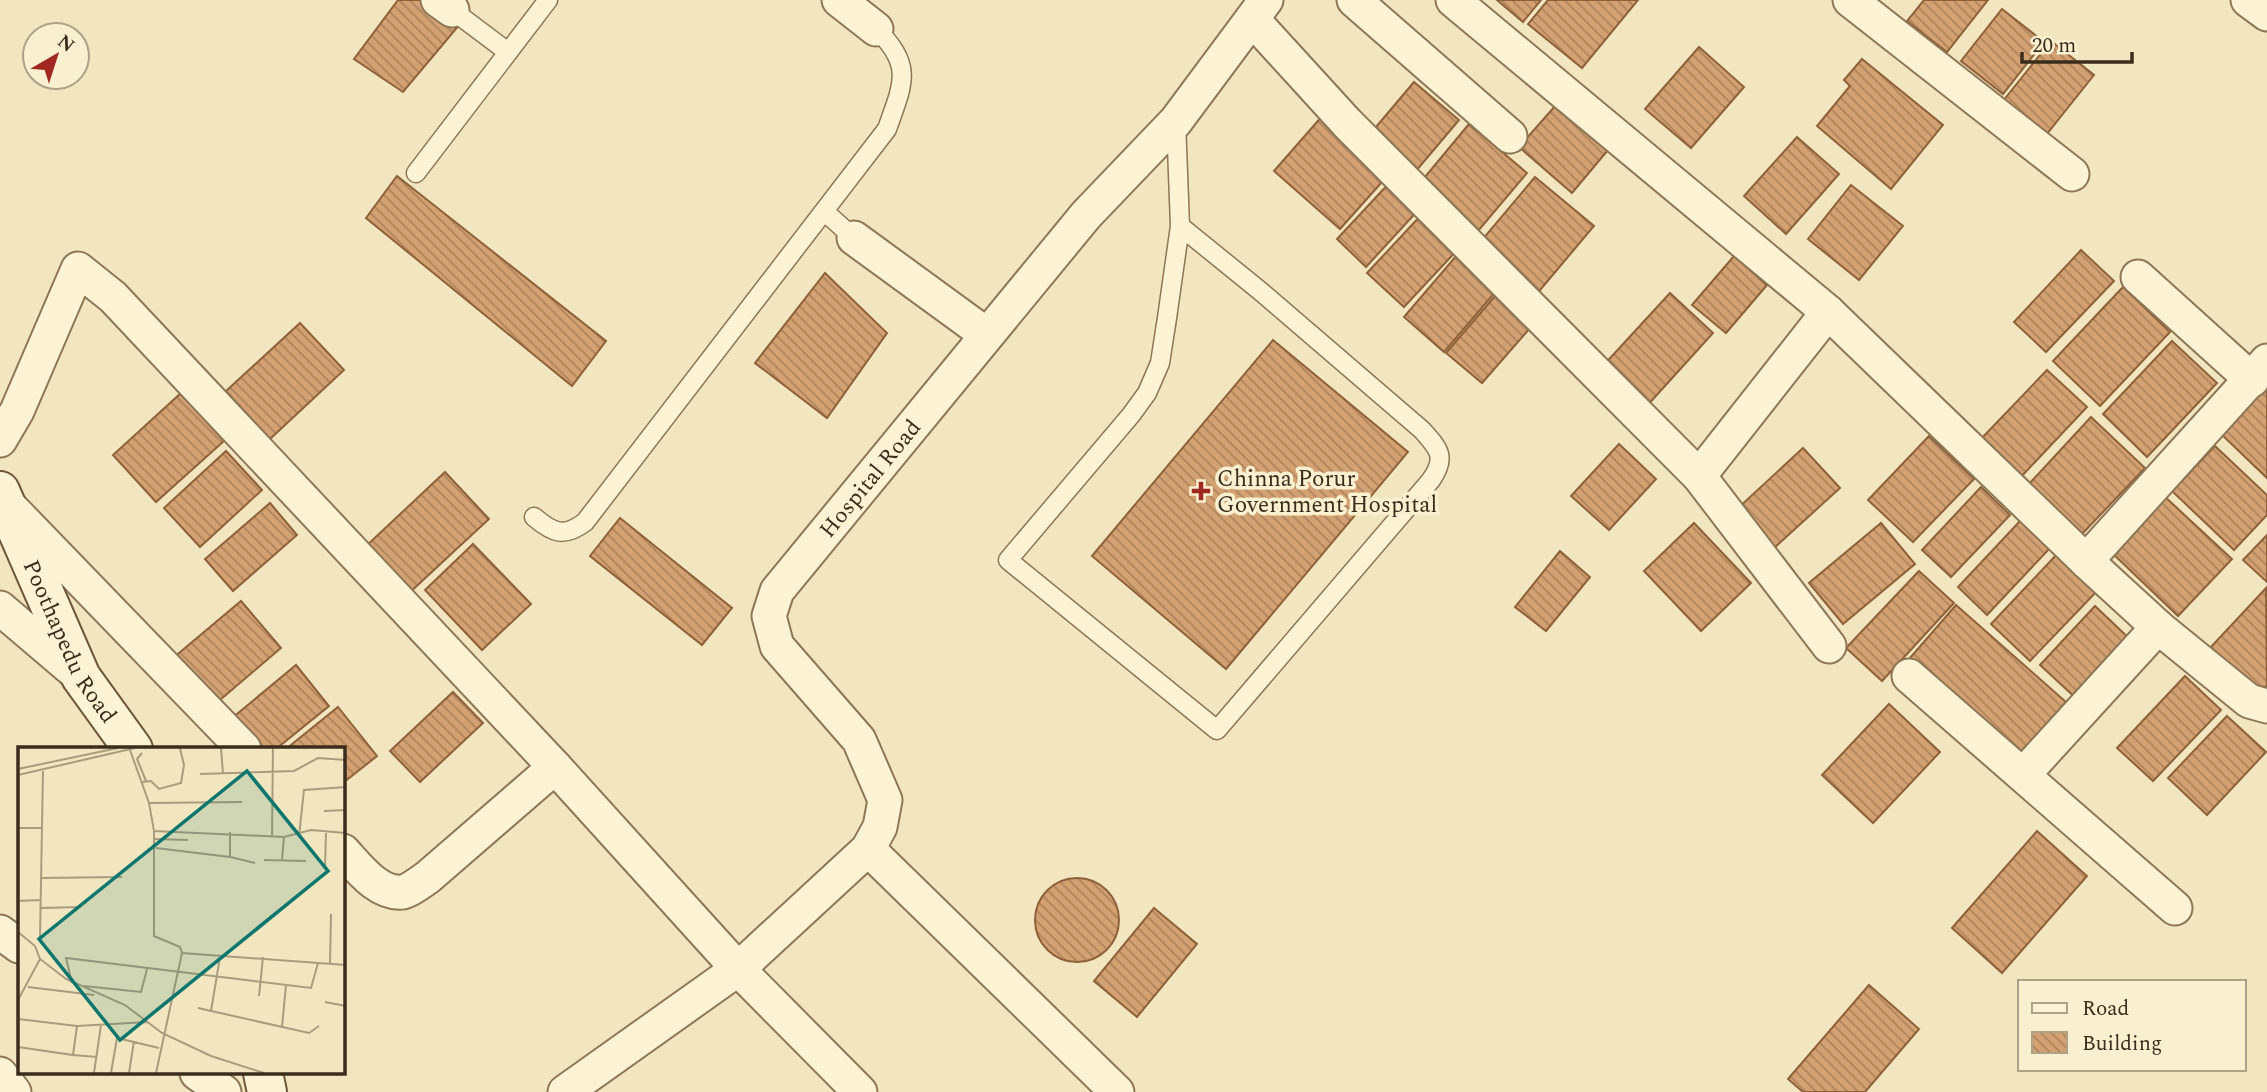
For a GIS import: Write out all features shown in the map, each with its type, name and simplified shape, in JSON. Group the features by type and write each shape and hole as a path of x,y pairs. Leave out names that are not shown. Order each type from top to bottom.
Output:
{"street":[{"path":"839,0 876,29"},
{"path":"1354,0 1510,136"},
{"path":"1453,0 1828,312 2158,628 2249,701 2266,706"},
{"path":"1850,0 2072,174"},
{"path":"2248,0 2267,14"},
{"path":"1259,10 1347,122 1699,476 1829,646"},
{"name":"Hospital Road","path":"565,1092 738,969 868,849 880,827 885,800 859,740 777,646 769,616 777,591 1086,215 1176,121 1259,10"},
{"path":"854,238 987,335"},
{"path":"0,440 16,411 78,269 113,297 555,768 738,969 860,1092"},
{"path":"2085,561 2260,371 2138,277"},
{"path":"1699,476 1828,312"},
{"path":"2,496 242,747"},
{"name":"Poothapedu Road","path":"2,496 81,677 132,747"},
{"path":"0,608 81,677"},
{"path":"2023,775 2158,628"},
{"path":"1909,676 2175,908"},
{"path":"345,853 372,881 388,891 405,892 428,877 555,768"},
{"path":"868,849 1100,1087"},
{"path":"0,932 18,945"},
{"path":"0,1074 14,1092"},
{"path":"198,1074 224,1092"},
{"path":"263,1074 267,1092"}],"lane":[{"path":"416,173 548,0"},
{"path":"445,5 508,52"},
{"path":"534,517 547,528 561,533 575,530 585,522 887,129 899,94 902,73 900,56 876,29"},
{"path":"1176,121 1180,226 1160,363 1147,393 1131,415 1008,559 1217,730 1440,467 1438,448 1422,430 1180,226"},
{"path":"825,212 854,238"}],"building":[{"path":"398,0 431,0 461,23 403,92 354,59"},
{"path":"1497,0 1541,0 1523,22"},
{"path":"1548,0 1638,0 1582,68 1528,24"},
{"path":"1924,0 1988,0 1947,52 1907,21"},
{"path":"2002,9 2044,42 2003,94 1961,61"},
{"path":"2051,41 2094,75 2046,135 2003,101"},
{"path":"1699,47 1744,87 1691,148 1645,109"},
{"path":"1862,59 1943,125 1891,189 1817,126 1850,86 1844,80"},
{"path":"1414,82 1459,120 1410,178 1365,140"},
{"path":"1556,105 1608,150 1572,193 1519,147"},
{"path":"1324,114 1390,173 1340,229 1274,171"},
{"path":"1469,124 1527,173 1472,238 1415,189"},
{"path":"1797,137 1839,174 1786,234 1744,196"},
{"path":"397,176 606,341 572,386 366,218"},
{"path":"1535,177 1594,226 1535,296 1476,247"},
{"path":"1393,179 1422,206 1366,267 1337,239"},
{"path":"1851,185 1903,226 1859,280 1808,239"},
{"path":"1424,212 1461,246 1404,307 1367,273"},
{"path":"1463,248 1503,283 1444,352 1404,317"},
{"path":"2081,250 2114,281 2046,352 2014,322"},
{"path":"1734,256 1767,285 1726,333 1692,305"},
{"path":"825,273 887,333 827,418 755,363"},
{"path":"2123,287 2170,332 2100,406 2053,361"},
{"path":"1502,288 1538,319 1482,383 1446,353"},
{"path":"1670,293 1713,333 1645,408 1601,368"},
{"path":"300,323 344,370 270,439 226,391"},
{"path":"1273,340 1408,452 1226,669 1092,556"},
{"path":"2172,341 2217,383 2147,457 2103,414"},
{"path":"2047,370 2087,407 2019,479 1979,441"},
{"path":"2267,382 2267,478 2219,432"},
{"path":"181,393 224,441 156,502 113,455"},
{"path":"2091,417 2145,468 2082,534 2029,484"},
{"path":"1929,436 1974,479 1913,542 1868,500"},
{"path":"1619,444 1656,479 1609,530 1571,496"},
{"path":"2215,446 2267,495 2267,515 2234,550 2172,491"},
{"path":"1803,448 1840,488 1773,549 1737,509"},
{"path":"226,451 262,490 200,547 164,508"},
{"path":"445,472 489,519 408,594 364,548"},
{"path":"1981,487 2010,515 1951,577 1922,550"},
{"path":"2163,495 2232,559 2178,616 2110,551"},
{"path":"270,503 297,535 233,591 205,559"},
{"path":"620,518 732,608 702,645 590,556"},
{"path":"2021,520 2050,548 1987,615 1958,587"},
{"path":"1694,523 1751,583 1701,631 1644,571"},
{"path":"1881,523 1915,564 1843,624 1809,583"},
{"path":"2267,535 2267,582 2243,560"},
{"path":"473,544 531,604 482,650 425,590"},
{"path":"1560,551 1590,577 1546,631 1515,607"},
{"path":"2059,552 2099,589 2030,661 1991,624"},
{"path":"1919,571 1954,603 1882,681 1846,648"},
{"path":"2266,588 2267,685 2258,694 2210,648"},
{"path":"241,601 281,648 214,705 173,658"},
{"path":"1956,605 2066,702 2019,755 1910,658"},
{"path":"2095,606 2133,642 2078,700 2040,665"},
{"path":"296,665 329,706 278,747 254,747 231,719"},
{"path":"2185,676 2221,710 2153,781 2117,748"},
{"path":"453,692 483,723 420,782 390,751"},
{"path":"1889,704 1940,752 1873,823 1822,775"},
{"path":"338,707 377,756 345,781 345,747 288,747"},
{"path":"2227,716 2266,752 2207,815 2168,778"},
{"path":"2037,831 2087,876 2002,973 1952,928"},
{"path":"1069,878 1085,878 1101,885 1112,896 1119,912 1116,936 1107,950 1085,962 1069,962 1053,955 1042,944 1035,928 1035,912 1042,896 1053,885"},
{"path":"1154,908 1197,944 1137,1017 1094,981"},
{"path":"1869,985 1919,1029 1865,1092 1803,1092 1788,1079"}],"place":[{"name":"Chinna Porur Government Hospital","path":"1201,491"}]}
